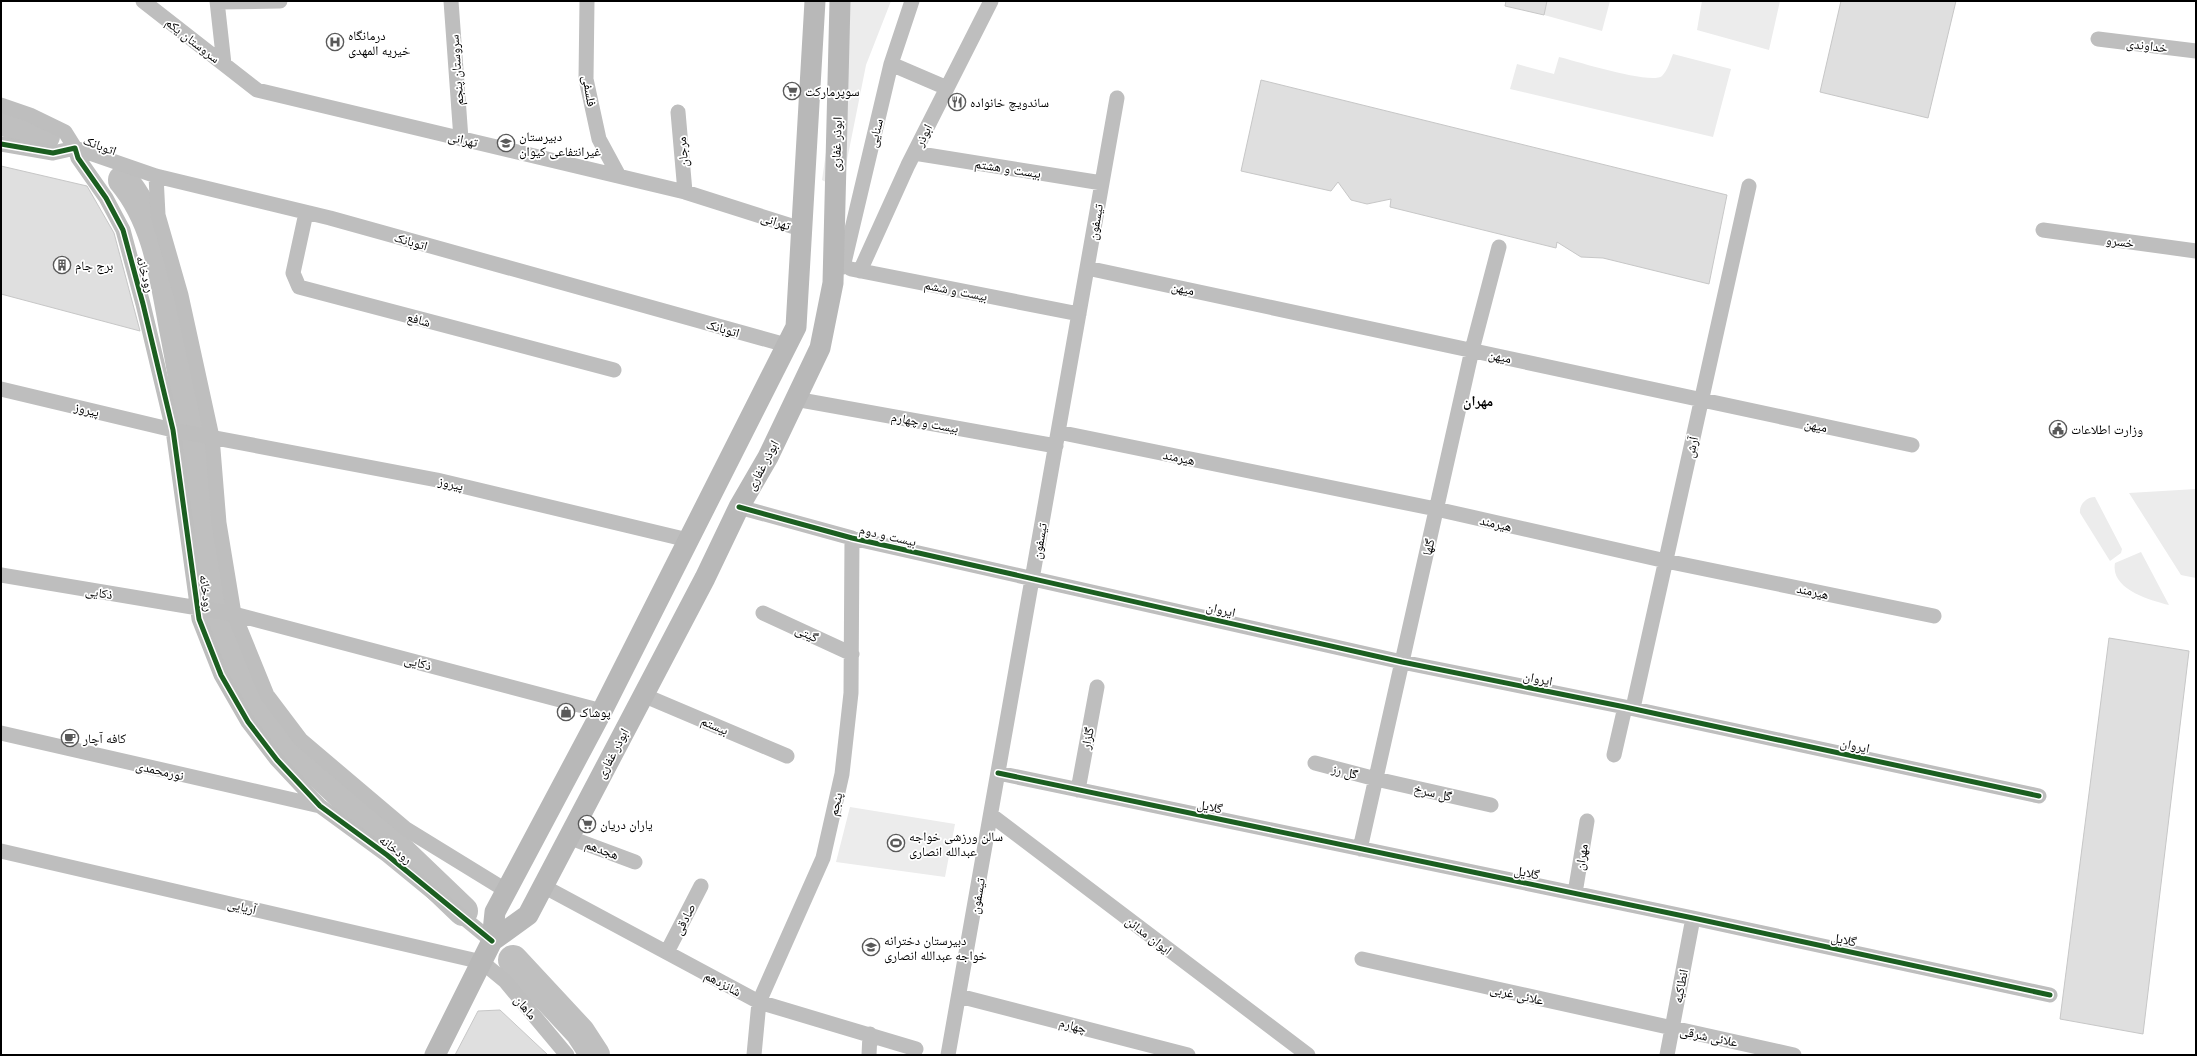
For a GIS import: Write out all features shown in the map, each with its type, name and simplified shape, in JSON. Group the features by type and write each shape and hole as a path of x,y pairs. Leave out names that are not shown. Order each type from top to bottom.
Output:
{"main road":[{"name":"ابوذر غفاری","path":"435,1055 492,941 495,912 602,711 796,326 800,228 815,1"},
{"name":"ابوذر غفاری","path":"492,941 528,915 568,836 705,578 739,507 768,457 820,348 838,266 833,236 840,1"},
{"path":"800,228 833,236"}],"street":[{"name":"سروستان یکم","path":"143,1 224,64"},
{"path":"224,64 217,1 280,1"},
{"name":"سروستان پنجم","path":"451,1 461,139"},
{"name":"فلسفی","path":"587,1 586,79 599,139 618,176"},
{"name":"سنایی","path":"838,266 891,64 912,1"},
{"name":"ابوذر","path":"860,271 914,153 991,1"},
{"name":"خداوندی","path":"2098,39 2196,52"},
{"name":"تهرانی","path":"224,64 257,90 685,192 800,228"},
{"path":"891,64 947,88"},
{"name":"تیسفون","path":"948,1055 1117,98"},
{"name":"اتوبانک","path":"1,106 30,114 64,132 75,148 156,176 306,212 786,345"},
{"name":"مرجان","path":"678,112 685,192"},
{"path":"1,144 53,153 75,148"},
{"name":"رودخانه","path":"75,148 78,158 106,198 123,230 143,304 173,430 199,619 221,675 248,722 276,760 320,806 387,855 492,941"},
{"name":"بیست و هشتم","path":"914,153 1102,183"},
{"name":"رودخانه","path":"156,176 158,215 181,295 212,438 219,523 234,614 267,695 301,740 406,829 507,891"},
{"name":"آرش","path":"1614,755 1629,708 1666,561 1749,186"},
{"name":"شافع","path":"306,212 293,273 299,287 614,370"},
{"name":"خسرو","path":"2043,230 2196,251"},
{"name":"گلها","path":"1360,849 1472,350 1499,246"},
{"name":"بیست و ششم","path":"838,266 1079,314"},
{"name":"میهن","path":"1087,268 1912,445"},
{"name":"پیروز","path":"1,388 173,430 437,480 688,540"},
{"name":"بیست و چهارم","path":"795,399 1057,439"},
{"name":"هیرمند","path":"1057,439 1436,509 1666,561 1934,616"},
{"name":"بیست و دوم","path":"739,507 852,538 1032,578"},
{"name":"پنجم","path":"754,1055 759,1002 823,858 842,774 851,693 852,538"},
{"name":"ذکایی","path":"1,575 234,614 602,711"},
{"name":"ایروان","path":"1032,578 1402,662 1629,708 2039,796"},
{"name":"گیتی","path":"763,613 852,654"},
{"name":"گلزار","path":"1078,790 1097,687"},
{"name":"بیستم","path":"643,695 787,756"},
{"name":"نورمحمدی","path":"1,733 320,806"},
{"name":"گل رز","path":"1315,763 1376,779"},
{"name":"گلایل","path":"998,773 1575,893 2050,995"},
{"name":"گل سرخ","path":"1376,779 1491,805"},
{"name":"ایوان مدائن","path":"991,815 1308,1055"},
{"name":"مهران","path":"1575,893 1587,820"},
{"name":"هجدهم","path":"568,836 636,862"},
{"name":"آریایی","path":"1,851 482,962"},
{"name":"شانزدهم","path":"542,886 759,1002 916,1049"},
{"name":"صادقی","path":"667,952 701,886"},
{"name":"انطاکیه","path":"1667,1055 1693,918"},
{"name":"علائی غربی","path":"1362,959 1672,1028"},
{"name":"ماهان","path":"482,962 505,981 567,1055"},
{"name":"چهارم","path":"959,996 1188,1055"},
{"name":"علائی شرقی","path":"1672,1028 1794,1055"},
{"path":"869,1055 870,1034"}],"shaded area":[{"path":"848,1 891,1 866,65 841,190 822,180"},
{"path":"1547,1 1610,1 1602,31 1544,15"},
{"path":"1702,1 1780,1 1769,50 1697,30"},
{"path":"1673,54 1731,69 1713,137 1510,89 1517,64 1554,74 1559,57 1629,75 1655,78 1664,74"},
{"path":"2196,489 2196,578 2181,575 2129,493"},
{"path":"2095,497 2122,549 2121,553 2110,561 2080,513 2082,504 2089,498"},
{"path":"2141,552 2169,605 2133,592 2119,580 2115,572 2115,563"},
{"name":"سالن ورزشی خواجه عبدالله انصاری","path":"850,807 955,824 945,877 836,862"}],"building":[{"path":"1506,1 1547,1 1544,15 1505,6"},
{"path":"1841,1 1956,1 1928,118 1820,92"},
{"path":"1261,80 1727,195 1709,284 1603,258 1581,257 1557,242 1556,248 1390,207 1391,199 1367,204 1351,200 1338,182 1331,191 1241,171"},
{"name":"برج جام","path":"1,166 87,186 114,233 140,331 1,294"},
{"path":"2109,638 2189,651 2143,1034 2060,1019"},
{"path":"500,1010 548,1055 455,1055 478,1011"}],"waterway":[{"path":"1,120 45,136"},
{"path":"123,180 135,197 145,216 153,235 164,277 183,376 223,635 237,667 269,729 320,774 463,911"},
{"path":"513,960 580,1032 595,1055"}],"cycle path":[{"path":"1,144 53,153 75,148 78,158 106,198 123,230 143,304 173,430 199,619 221,675 248,722 277,760 320,806 387,855 492,941"},
{"path":"739,507 852,538 1402,662 1625,707 2039,796"},
{"path":"998,773 1693,918 2050,995"}],"place":[{"name":"درمانگاه خیریه المهدی","path":"335,42"},
{"name":"سوپرمارکت","path":"792,91"},
{"name":"ساندویچ خانواده","path":"957,102"},
{"name":"دبیرستان غیرانتفاعی کیوان","path":"506,143"},
{"name":"برج جام","path":"62,265"},
{"name":"وزارت اطلاعات","path":"2058,429"},
{"name":"پوشاک","path":"566,712"},
{"name":"کافه آچار","path":"70,738"},
{"name":"یاران دریان","path":"587,824"},
{"name":"سالن ورزشی خواجه عبدالله انصاری","path":"896,843"},
{"name":"دبیرستان دخترانه خواجه عبدالله انصاری","path":"871,947"}],"district":[{"name":"مهران","path":"1478,401"}]}
